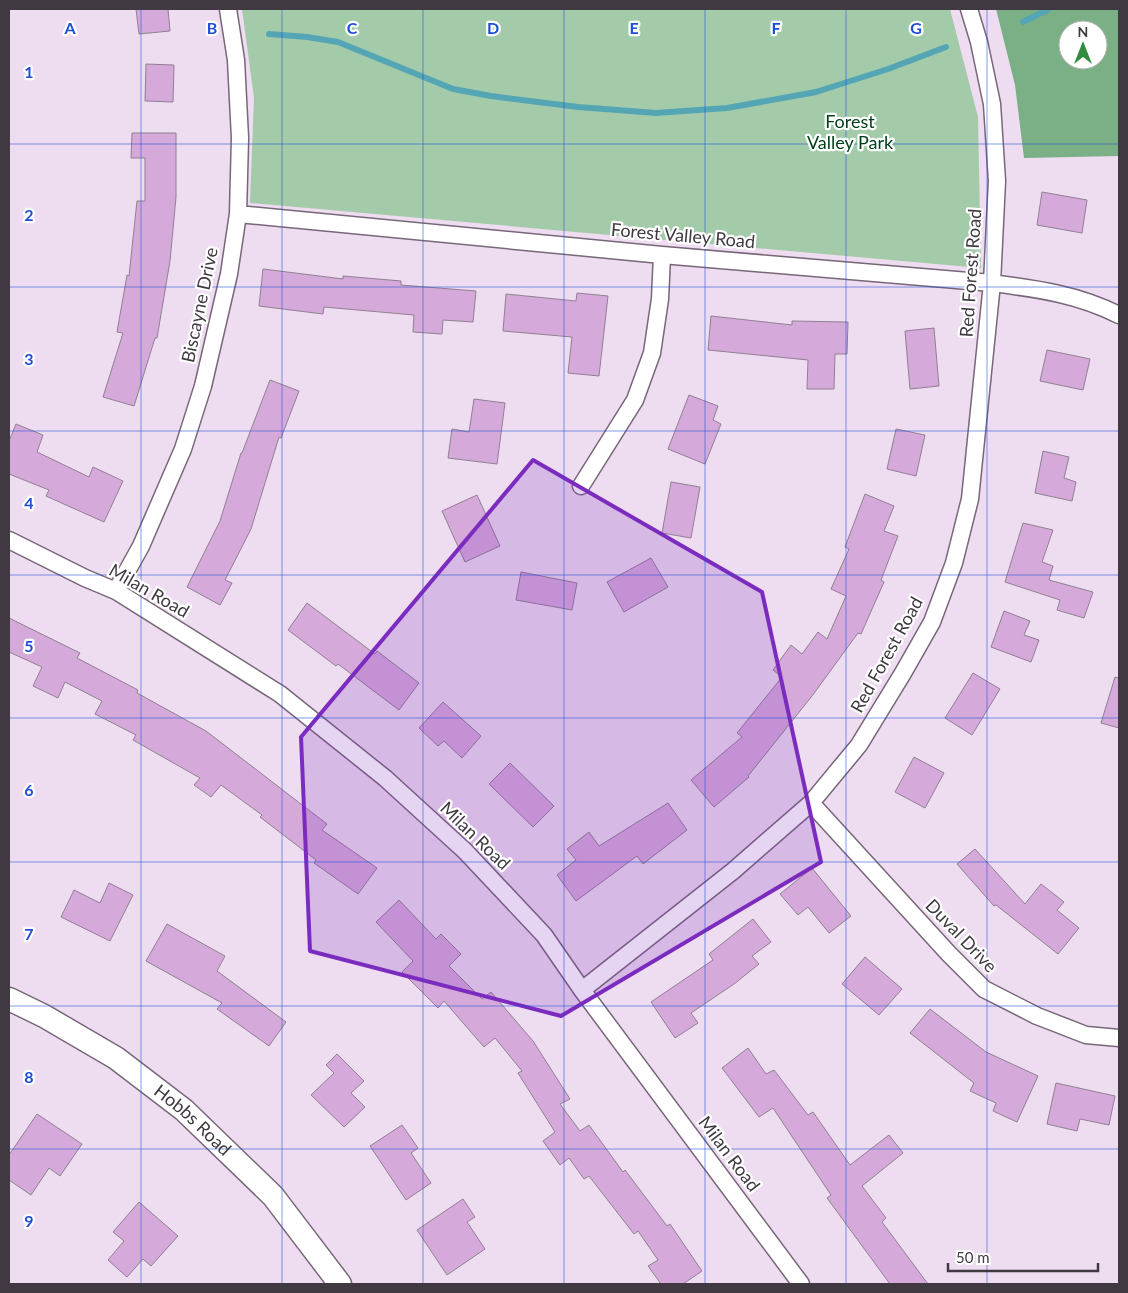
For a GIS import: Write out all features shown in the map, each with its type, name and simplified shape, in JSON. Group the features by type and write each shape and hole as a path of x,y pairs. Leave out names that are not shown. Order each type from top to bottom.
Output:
{"street":[{"name":"Biscayne Drive","path":"116,592 141,546 183,449 203,386 229,274 238,214 240,138 236,60 228,9"},
{"name":"Red Forest Road","path":"582,990 734,871 811,803 859,745 932,622 954,562 970,499 992,283 997,181 992,104 979,42 969,9"},
{"name":"Forest Valley Road","path":"238,214 992,283 1045,290 1096,303 1119,315"},
{"path":"581,486 635,400 652,353 660,300 662,254"},
{"name":"Milan Road","path":"9,540 116,592 280,694 385,778 465,851 544,935 582,990 801,1284"},
{"name":"Duval Drive","path":"811,803 948,954 984,989 1037,1016 1086,1035 1119,1038"},
{"name":"Hobbs Road","path":"9,999 44,1016 116,1058 184,1110 273,1196 340,1284"}],"highlighted area":[{"path":"533,460 762,592 821,862 561,1016 310,951 301,737"}],"green space":[{"name":"Forest Valley Park","path":"242,9 950,9 978,117 981,268 250,203 254,98"},
{"path":"996,9 1119,9 1119,156 1024,158 1015,85"}],"building":[{"path":"136,9 168,9 170,31 139,34"},
{"path":"146,64 174,65 173,102 145,101"},
{"path":"132,133 176,133 176,197 170,261 157,338 155,338 134,406 103,397 123,333 117,332 127,275 129,276 137,201 145,201 145,158 131,158"},
{"path":"1042,192 1087,200 1082,233 1037,225"},
{"path":"263,269 343,279 343,276 401,281 401,285 476,291 473,322 443,320 442,334 413,332 414,315 324,307 323,314 259,306"},
{"path":"577,293 608,296 599,376 568,373 572,337 503,331 506,294 576,301"},
{"path":"711,316 792,325 792,321 848,322 847,354 835,354 834,389 807,389 808,360 708,350"},
{"path":"934,328 939,386 910,389 905,331"},
{"path":"1047,350 1090,359 1083,390 1040,381"},
{"path":"270,380 299,391 281,438 279,437 251,529 225,580 232,583 220,605 187,587 220,521 241,453"},
{"path":"689,395 718,406 713,420 721,424 705,464 668,449"},
{"path":"474,399 505,403 497,464 448,458 452,429 469,432"},
{"path":"16,424 43,435 37,452 89,477 93,467 123,481 104,522 46,496 49,490 9,474 9,441"},
{"path":"896,429 925,435 916,476 887,469"},
{"path":"1043,451 1069,457 1064,478 1076,482 1072,501 1035,493"},
{"path":"671,482 700,487 691,538 662,533"},
{"path":"865,494 894,506 884,531 898,536 881,580 884,582 861,634 858,633 749,777 714,807 691,780 742,737 737,733 782,677 773,670 791,645 802,654 818,632 827,639 846,596 831,589 849,549 845,547"},
{"path":"477,495 500,546 465,562 442,511"},
{"path":"1023,523 1053,530 1042,562 1053,566 1049,580 1093,592 1084,618 1057,610 1060,600 1005,582"},
{"path":"651,558 668,587 624,612 607,582"},
{"path":"521,572 577,583 572,610 516,600"},
{"path":"307,603 375,654 377,651 419,683 399,710 338,664 336,666 288,630"},
{"path":"1004,611 1030,621 1024,635 1039,640 1031,662 991,647"},
{"path":"9,618 80,653 77,658 138,690 137,693 206,731 327,824 322,830 377,868 358,894 314,863 316,860 260,817 262,815 221,785 211,797 194,785 200,778 133,740 136,735 95,714 102,701 65,682 58,698 33,686 42,667 9,652"},
{"path":"973,673 1000,689 972,735 945,718"},
{"path":"1115,677 1119,678 1119,728 1101,723"},
{"path":"443,702 481,736 462,758 444,741 438,746 419,728"},
{"path":"914,757 944,773 925,808 895,792"},
{"path":"510,763 554,806 533,827 489,784"},
{"path":"668,803 687,830 643,864 637,856 576,901 557,875 576,860 567,849 589,832 599,846"},
{"path":"975,849 1025,904 1041,884 1064,902 1057,910 1079,928 1058,954 996,905 994,906 957,864"},
{"path":"812,868 851,916 829,933 808,907 798,915 780,894"},
{"path":"109,883 133,895 110,941 61,917 74,890 100,903"},
{"path":"399,900 436,939 441,934 461,954 449,966 482,999 491,992 533,1041 570,1099 560,1104 580,1131 589,1125 623,1172 625,1170 667,1226 670,1224 702,1271 683,1284 661,1284 648,1266 658,1260 638,1231 634,1234 589,1176 584,1179 569,1158 560,1165 543,1141 555,1132 518,1073 522,1071 495,1038 484,1047 444,1001 438,1008 402,972 413,961 376,922"},
{"path":"753,919 771,942 752,956 759,964 734,984 691,1013 698,1023 675,1038 651,1002 713,960 709,954"},
{"path":"167,924 225,956 217,971 286,1022 269,1046 217,1009 222,1003 146,961"},
{"path":"865,957 902,989 879,1015 842,984"},
{"path":"930,1009 986,1052 1038,1076 1017,1122 993,1111 996,1103 970,1091 974,1083 910,1033"},
{"path":"748,1048 766,1074 774,1070 808,1115 813,1112 850,1165 889,1135 903,1153 862,1186 886,1218 882,1222 928,1284 890,1284 827,1198 831,1195 773,1108 759,1117 722,1068"},
{"path":"337,1054 364,1081 351,1093 365,1107 344,1127 311,1095 334,1073 326,1065"},
{"path":"1056,1083 1115,1096 1109,1125 1080,1119 1077,1131 1047,1124"},
{"path":"37,1114 82,1144 60,1176 49,1168 31,1195 9,1180 9,1155"},
{"path":"402,1125 418,1148 411,1153 431,1183 406,1200 370,1146"},
{"path":"463,1199 475,1217 467,1222 485,1249 447,1275 417,1230"},
{"path":"139,1202 178,1236 151,1266 143,1259 127,1277 108,1260 124,1241 113,1232"}],"waterway":[{"path":"1023,22 1049,9"},
{"path":"269,34 338,42 453,89 491,96 578,107 656,113 727,108 816,92 888,69 946,47"}]}
